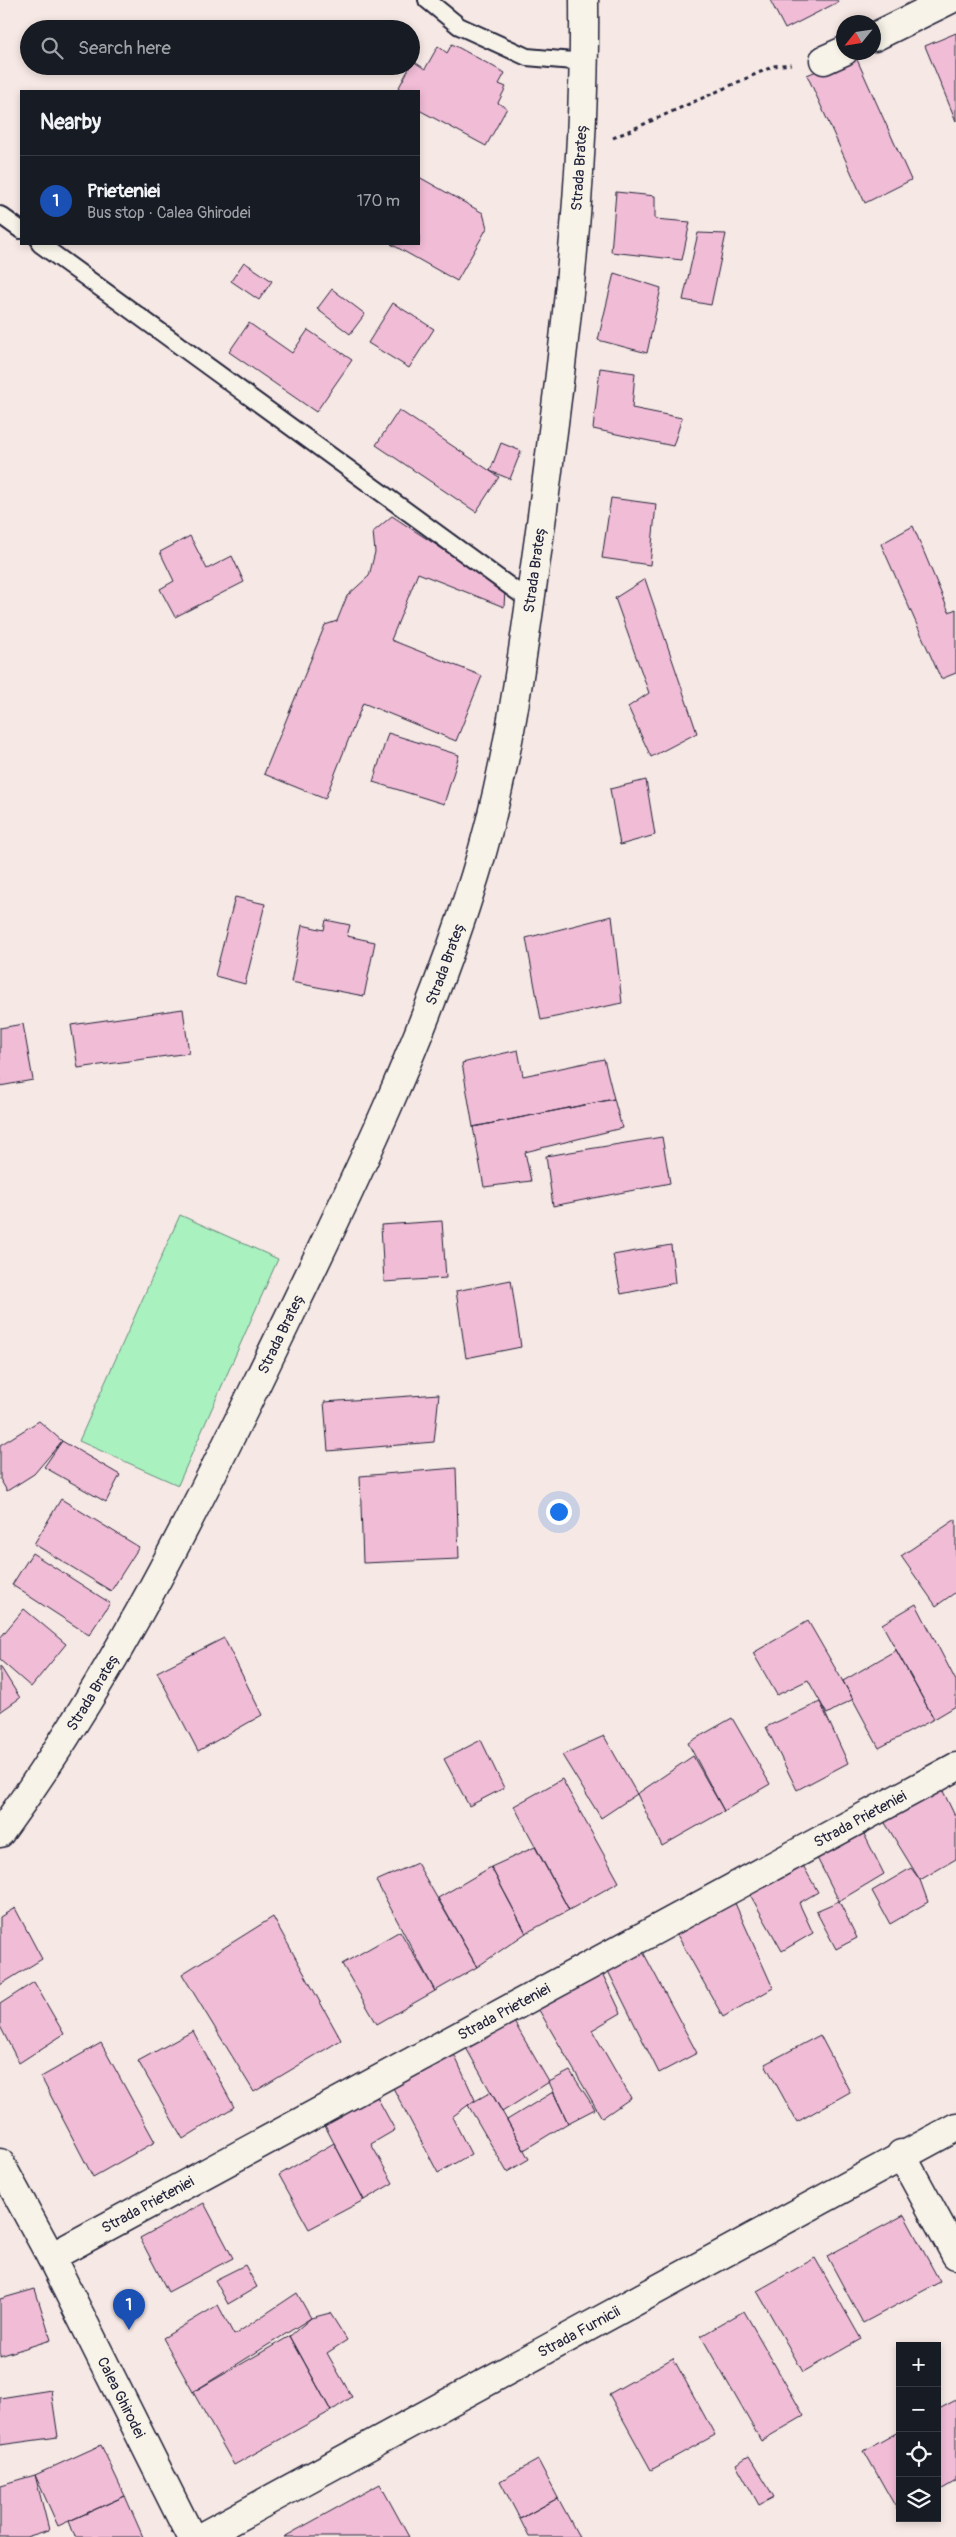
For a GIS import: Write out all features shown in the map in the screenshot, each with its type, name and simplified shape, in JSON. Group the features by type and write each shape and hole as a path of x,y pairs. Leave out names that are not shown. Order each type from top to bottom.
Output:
{"street":[{"name":"Strada Brateș","path":"0,1832 80,1715 142,1609 217,1465 360,1170 408,1063 447,964 477,870 500,778 519,679 548,469 570,276 585,62 584,0"},
{"path":"881,34 949,0"},
{"name":"Strada Prieteniei","path":"51,2256 956,1767"},
{"name":"Strada Furnicii","path":"201,2537 902,2154 956,2127"},
{"path":"902,2154 956,2255"},
{"name":"Calea Ghirodei","path":"0,2163 51,2256 191,2537"}],"lane":[{"path":"427,0 459,26 527,57 585,62"},
{"path":"0,215 20,229"},
{"path":"41,245 530,601"}],"path":[{"path":"579,153 774,66 834,56"}],"green space":[{"path":"180,1215 278,1259 178,1485 79,1441"}],"building":[{"path":"770,0 837,0 838,2 785,29"},
{"path":"956,33 956,121 925,46"},
{"path":"452,44 505,73 499,84 506,87 498,103 507,108 486,146 420,111 420,90 398,90 406,75 420,75 420,66 425,69 438,46 447,53"},
{"path":"843,60 857,60 911,180 865,203 807,75"},
{"path":"420,178 483,213 487,228 457,281 393,245 420,245"},
{"path":"616,192 655,196 655,219 690,222 682,260 611,252"},
{"path":"698,233 726,234 711,305 683,300"},
{"path":"244,262 272,281 259,300 231,281"},
{"path":"614,273 661,288 647,353 598,340"},
{"path":"332,289 365,314 350,334 317,309"},
{"path":"393,303 434,329 409,368 368,343"},
{"path":"249,323 292,353 308,330 352,360 316,412 229,352"},
{"path":"600,368 635,373 632,408 682,418 673,446 593,429"},
{"path":"399,410 499,477 476,512 376,445"},
{"path":"501,443 521,451 510,479 490,471"},
{"path":"611,498 656,504 650,565 602,558"},
{"path":"392,516 505,590 504,607 418,573 391,640 482,676 456,741 363,703 325,799 264,774 325,625 337,621 347,596 369,576 375,552 373,532"},
{"path":"913,526 949,612 956,609 956,673 941,679 881,544"},
{"path":"190,536 207,569 232,556 244,582 175,617 160,589 174,581 160,552"},
{"path":"645,579 697,733 651,757 628,707 649,693 615,598"},
{"path":"388,733 459,755 444,804 373,782"},
{"path":"646,780 655,835 620,845 610,789"},
{"path":"235,897 265,904 245,984 215,976"},
{"path":"612,916 622,1003 541,1020 526,938"},
{"path":"326,920 350,925 347,936 375,942 364,996 291,982 302,925 324,930"},
{"path":"183,1009 189,1053 78,1068 71,1025"},
{"path":"23,1024 33,1080 0,1086 0,1028"},
{"path":"518,1050 523,1076 604,1059 614,1099 473,1127 462,1063"},
{"path":"614,1099 622,1128 525,1152 531,1181 484,1187 473,1127"},
{"path":"662,1137 670,1183 553,1206 546,1156"},
{"path":"442,1221 446,1278 384,1282 381,1225"},
{"path":"671,1245 675,1283 621,1294 613,1255"},
{"path":"511,1280 521,1347 466,1358 456,1291"},
{"path":"439,1394 434,1442 328,1451 324,1402"},
{"path":"39,1421 62,1441 34,1474 7,1491 0,1479 0,1445"},
{"path":"62,1441 120,1475 106,1502 44,1467"},
{"path":"456,1468 459,1559 363,1563 360,1476"},
{"path":"61,1499 139,1547 111,1591 34,1544"},
{"path":"956,1519 956,1592 936,1606 901,1556"},
{"path":"32,1553 110,1603 89,1635 12,1585"},
{"path":"916,1604 956,1681 956,1706 934,1719 882,1624"},
{"path":"24,1609 66,1644 31,1687 0,1660 0,1638"},
{"path":"808,1621 853,1699 827,1714 808,1680 777,1695 753,1653"},
{"path":"224,1638 262,1715 198,1751 157,1672"},
{"path":"896,1650 934,1719 879,1748 843,1681"},
{"path":"0,1666 20,1698 0,1712"},
{"path":"820,1702 848,1763 797,1790 766,1727"},
{"path":"732,1718 770,1784 724,1811 688,1743"},
{"path":"604,1736 637,1794 601,1818 562,1755"},
{"path":"481,1740 504,1788 469,1806 444,1759"},
{"path":"693,1756 724,1811 662,1846 637,1794"},
{"path":"562,1779 619,1882 569,1910 514,1806"},
{"path":"941,1787 956,1818 956,1859 920,1880 882,1818"},
{"path":"862,1830 884,1874 839,1901 815,1854"},
{"path":"535,1847 569,1910 526,1933 491,1867"},
{"path":"801,1862 818,1892 799,1903 813,1933 782,1951 748,1891"},
{"path":"417,1863 477,1967 435,1991 376,1881"},
{"path":"491,1867 526,1933 477,1967 438,1898"},
{"path":"911,1868 920,1880 928,1902 890,1924 872,1891"},
{"path":"734,1901 773,1988 723,2017 675,1931"},
{"path":"839,1901 857,1938 836,1949 816,1911"},
{"path":"15,1908 42,1959 0,1985 0,1917"},
{"path":"273,1917 341,2040 254,2092 182,1974"},
{"path":"400,1931 435,1991 377,2024 342,1964"},
{"path":"642,1950 697,2053 659,2073 608,1971"},
{"path":"601,1971 621,2013 592,2030 631,2098 602,2118 536,2005"},
{"path":"34,1982 64,2034 19,2063 0,2026 0,2004"},
{"path":"513,2020 549,2082 502,2112 465,2046"},
{"path":"193,2031 234,2107 183,2139 138,2061"},
{"path":"820,2035 850,2092 797,2122 765,2064"},
{"path":"101,2043 155,2142 93,2177 41,2077"},
{"path":"453,2052 475,2100 452,2117 471,2154 438,2173 391,2084"},
{"path":"570,2071 595,2109 568,2123 549,2082"},
{"path":"491,2092 529,2159 507,2172 468,2105"},
{"path":"553,2092 568,2123 524,2150 507,2120"},
{"path":"377,2097 395,2130 371,2144 393,2183 364,2200 324,2124"},
{"path":"334,2143 364,2200 309,2229 279,2175"},
{"path":"204,2203 233,2258 168,2292 140,2238"},
{"path":"904,2215 940,2282 863,2323 827,2256"},
{"path":"815,2258 861,2339 803,2372 757,2291"},
{"path":"245,2265 257,2287 228,2304 215,2280"},
{"path":"35,2289 51,2340 0,2356 0,2299"},
{"path":"297,2293 311,2318 193,2392 163,2338 218,2305 234,2335"},
{"path":"744,2311 804,2416 761,2441 701,2336"},
{"path":"330,2313 347,2340 327,2353 352,2397 331,2411 290,2336 311,2318"},
{"path":"290,2336 331,2411 234,2465 193,2392"},
{"path":"673,2358 715,2435 651,2470 609,2394"},
{"path":"51,2390 58,2437 0,2445 0,2398"},
{"path":"956,2400 956,2481 941,2490 941,2432 941,2408"},
{"path":"896,2433 896,2508 864,2451"},
{"path":"101,2445 125,2496 58,2526 35,2475"},
{"path":"749,2456 774,2497 759,2505 736,2464"},
{"path":"538,2460 558,2498 520,2519 500,2481"},
{"path":"35,2475 49,2530 26,2537 0,2537 0,2485"},
{"path":"380,2484 409,2537 284,2537"},
{"path":"125,2496 143,2537 75,2537 69,2521"},
{"path":"558,2498 579,2537 529,2537 520,2519"}],"place":[{"name":"Prieteniei","path":"129,2330"}]}
